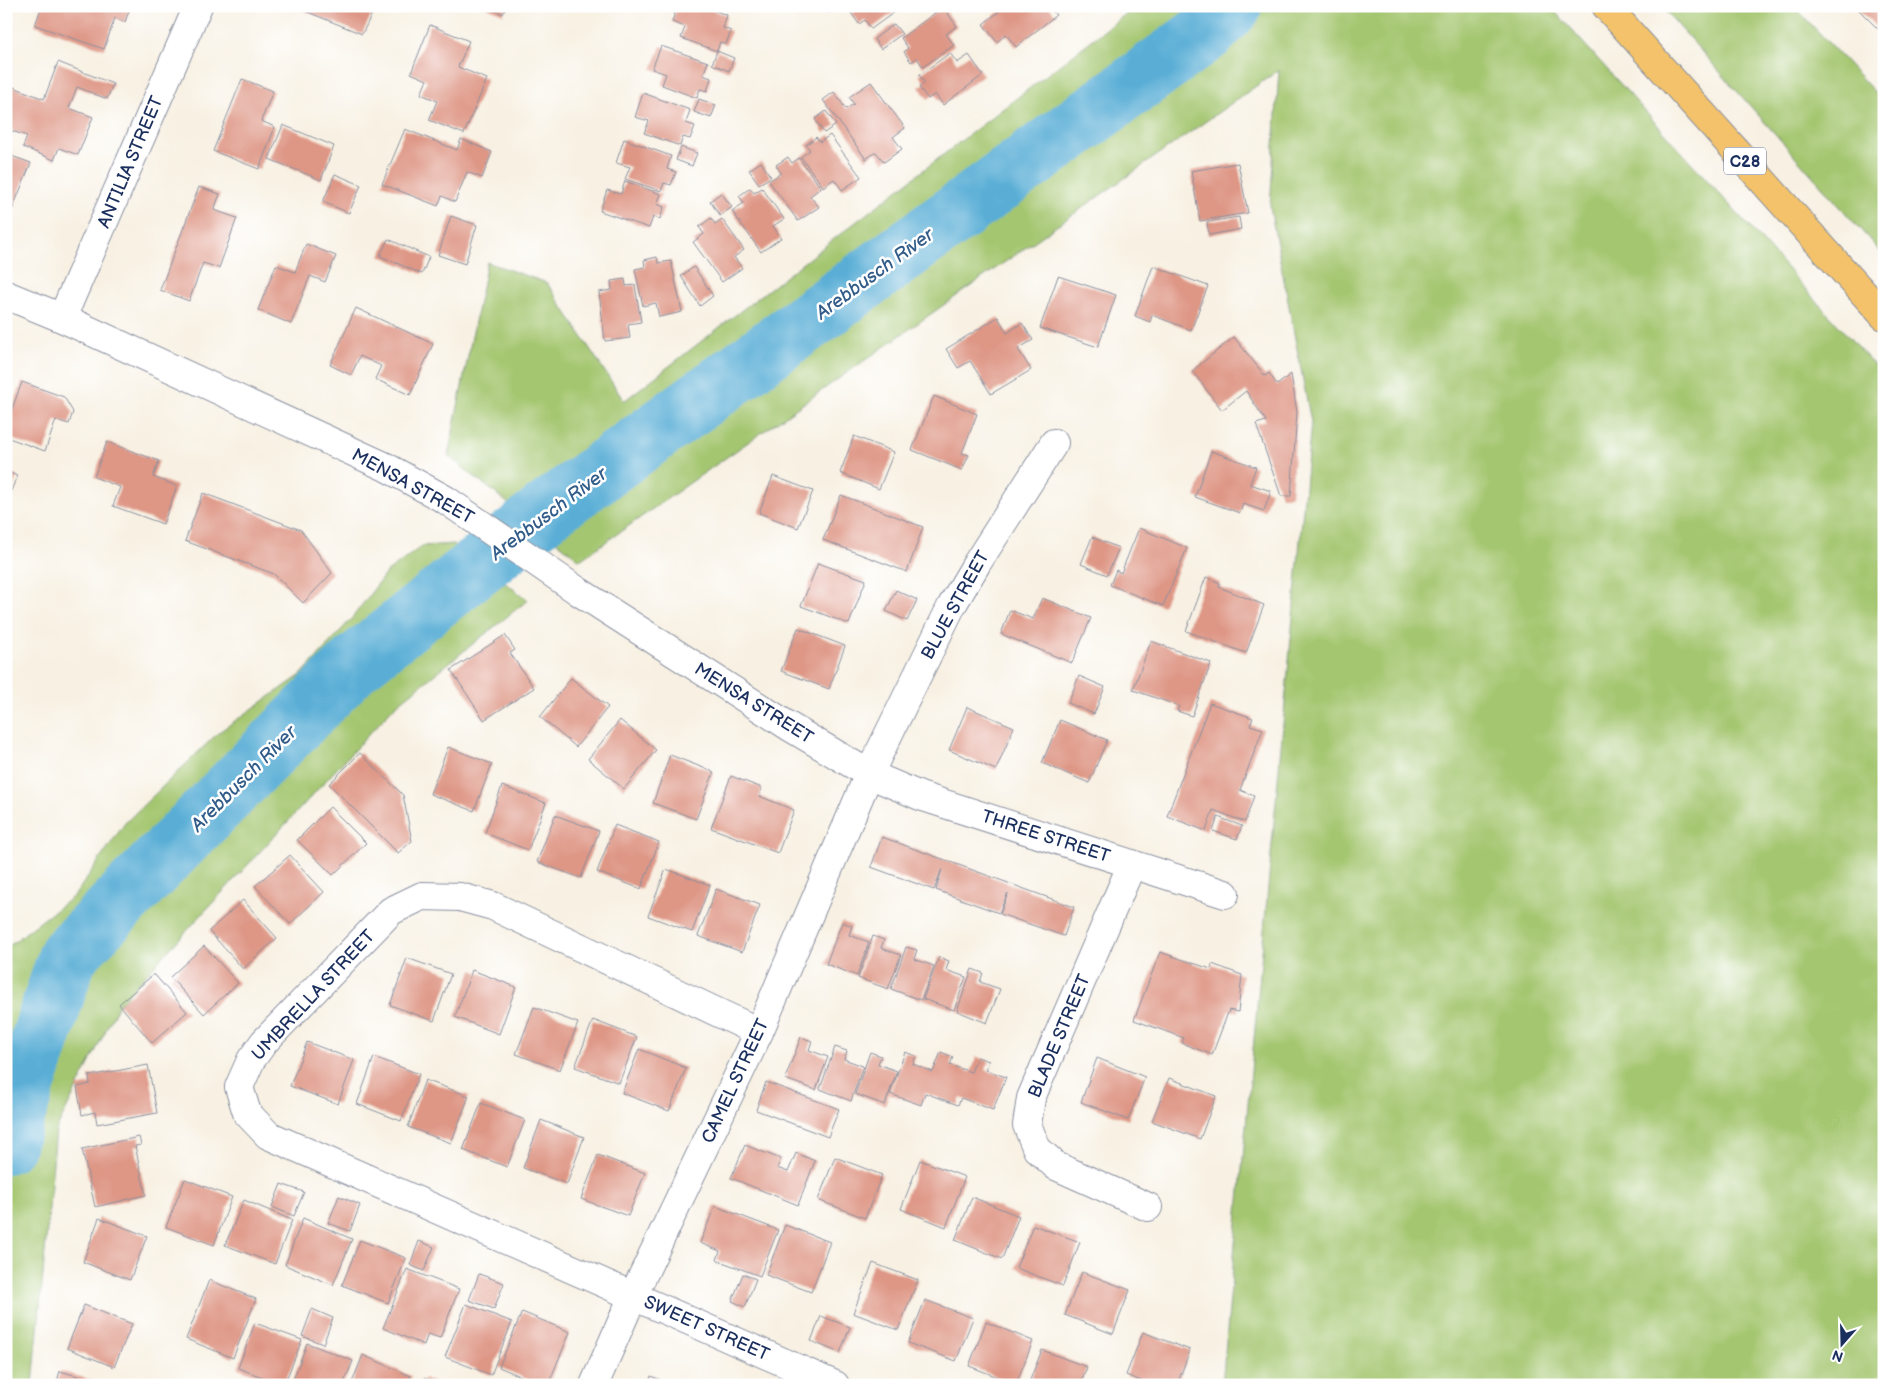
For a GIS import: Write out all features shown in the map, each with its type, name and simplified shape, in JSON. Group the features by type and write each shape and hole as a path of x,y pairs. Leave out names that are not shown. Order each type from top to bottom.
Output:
{"highway":[{"name":"C28","path":"1606,6 1884,316"}],"street":[{"name":"ANTILIA STREET","path":"62,318 198,6"},
{"name":"MENSA STREET","path":"6,294 386,467 446,500 578,591 869,774"},
{"name":"BLUE STREET","path":"869,774 951,607 1054,443"},
{"name":"THREE STREET","path":"869,774 920,796 1225,894"},
{"name":"CAMEL STREET","path":"594,1385 633,1296 759,1032 869,774"},
{"name":"BLADE STREET","path":"1132,864 1031,1098 1027,1125 1037,1149 1056,1166 1148,1207"},
{"name":"UMBRELLA STREET","path":"633,1296 268,1135 247,1113 238,1087 251,1060 264,1042 391,911 422,896 460,897 493,906 759,1032"},
{"name":"SWEET STREET","path":"633,1296 835,1385"}],"green space":[{"path":"1136,6 1550,6 1884,376 1884,1385 1222,1385 1311,422 1270,207 1279,70 580,560 448,456 487,262 547,283 624,401"},
{"path":"1661,6 1794,6 1884,102 1884,256"},
{"path":"454,544 528,600 395,706 119,1004 56,1130 33,1385 6,1385 6,948 75,895 125,823 219,732 301,675 352,618 386,573 422,546"}],"building":[{"path":"42,6 126,6 130,8 125,22 115,18 104,49 35,25"},
{"path":"293,6 367,6 374,10 362,34"},
{"path":"485,6 506,6 503,14"},
{"path":"677,6 702,6 727,15 723,28 731,31 726,44 720,42 717,51 681,38 685,27 672,22"},
{"path":"825,6 838,6 829,13"},
{"path":"854,6 903,6 871,29 865,20 859,24 851,13 857,10"},
{"path":"1006,6 1052,6 1050,8 1056,15 1016,47 1006,34 997,42 983,24"},
{"path":"1855,6 1884,6 1884,35"},
{"path":"943,7 957,26 946,34 954,45 923,67 917,58 911,62 904,52 908,48 901,38"},
{"path":"894,24 902,34 881,49 874,39"},
{"path":"430,25 469,41 458,67 487,79 464,134 429,120 437,101 421,94 427,80 411,73"},
{"path":"661,46 708,62 703,75 711,78 707,91 700,89 697,98 662,85 666,74 652,69"},
{"path":"717,51 734,58 729,71 712,64"},
{"path":"950,53 957,63 969,55 983,75 943,105 935,94 928,99 919,87 925,83 919,75"},
{"path":"58,62 113,84 107,99 77,87 69,108 93,117 78,155 59,148 54,160 23,147 27,136 6,129 6,84 44,99"},
{"path":"242,79 273,91 261,121 275,127 259,169 213,151"},
{"path":"871,82 905,128 893,137 902,149 884,162 876,152 866,159 823,100 834,92 846,109 854,104 849,97"},
{"path":"643,93 690,110 686,123 695,126 690,139 683,137 680,146 644,133 649,121 635,117"},
{"path":"699,99 716,105 711,118 694,112"},
{"path":"826,111 836,125 824,133 815,119"},
{"path":"283,125 334,146 321,180 269,159"},
{"path":"405,129 457,150 461,139 492,152 482,178 467,172 455,202 442,196 438,206 382,184"},
{"path":"830,135 861,177 842,190 834,179 823,187 801,157 810,150 806,145 816,137 820,142"},
{"path":"624,139 671,156 667,169 676,172 671,185 664,183 661,191 625,179 630,167 616,163"},
{"path":"681,147 697,153 692,166 676,160"},
{"path":"6,154 31,163 8,220 6,219"},
{"path":"788,157 792,163 799,158 821,188 810,196 819,207 798,221 769,181 781,173 776,165"},
{"path":"761,162 771,177 759,184 749,170"},
{"path":"1238,163 1248,213 1200,221 1191,171"},
{"path":"335,174 361,185 349,213 323,202"},
{"path":"625,181 661,194 657,204 664,207 660,219 653,217 649,228 600,211 607,190 621,194"},
{"path":"199,187 220,194 214,210 237,218 219,268 203,263 189,301 160,290"},
{"path":"750,188 754,193 762,188 784,219 773,226 781,238 761,252 732,211 744,203 739,196"},
{"path":"721,193 732,207 720,216 710,201"},
{"path":"451,216 477,225 465,264 438,255"},
{"path":"1239,217 1241,229 1209,235 1207,222"},
{"path":"711,218 715,224 722,219 744,250 734,257 742,268 722,282 693,242 704,234 699,227"},
{"path":"388,239 429,257 422,274 380,256"},
{"path":"306,244 336,256 325,282 310,276 291,324 258,310 276,265 295,272"},
{"path":"657,257 658,263 671,261 682,312 659,317 656,303 643,306 635,269 645,267 644,260"},
{"path":"1153,266 1208,286 1191,330 1152,315 1150,322 1135,316"},
{"path":"694,267 713,296 700,306 681,276"},
{"path":"1058,276 1116,295 1098,347 1040,328"},
{"path":"625,279 626,286 635,285 641,322 628,324 630,338 605,341 599,292 612,290 611,281"},
{"path":"356,308 433,344 410,395 375,379 381,366 360,356 351,375 330,365"},
{"path":"998,317 1007,333 1022,323 1033,340 1018,349 1031,370 991,394 970,361 958,368 946,349"},
{"path":"1234,337 1265,376 1269,373 1277,385 1291,374 1297,412 1291,496 1281,496 1256,424 1266,421 1246,391 1222,410 1192,371"},
{"path":"22,382 64,397 73,412 69,424 56,420 45,451 6,437 6,425"},
{"path":"934,396 977,414 962,453 969,455 962,470 912,450"},
{"path":"854,436 894,452 879,489 840,473"},
{"path":"107,442 159,461 153,477 177,486 163,524 113,506 120,487 94,477"},
{"path":"1211,451 1256,467 1250,484 1271,491 1264,511 1243,504 1240,513 1195,497"},
{"path":"6,471 17,476 11,491 6,488"},
{"path":"773,476 813,491 798,528 759,513"},
{"path":"203,493 301,530 332,573 303,603 274,574 185,541"},
{"path":"841,495 923,527 907,572 823,540"},
{"path":"1139,528 1187,548 1163,606 1110,585 1116,570 1121,573"},
{"path":"1092,537 1119,548 1107,575 1081,564"},
{"path":"818,563 866,580 849,624 801,606"},
{"path":"1206,577 1220,583 1219,587 1264,605 1246,653 1186,631"},
{"path":"896,590 917,600 907,621 886,611"},
{"path":"1042,598 1091,618 1072,663 1001,634 1010,610 1033,619"},
{"path":"798,628 845,646 829,689 781,671"},
{"path":"505,635 515,650 510,653 534,688 484,720 451,670"},
{"path":"1151,641 1211,663 1192,716 1177,711 1179,706 1133,690"},
{"path":"1079,676 1105,687 1094,714 1068,703"},
{"path":"571,678 608,707 576,747 540,717"},
{"path":"1210,703 1253,718 1250,725 1263,729 1240,790 1254,796 1245,822 1213,810 1206,831 1167,816"},
{"path":"967,707 1014,727 996,770 949,750"},
{"path":"620,720 656,750 624,789 588,759"},
{"path":"1060,720 1107,740 1089,783 1042,763"},
{"path":"448,747 492,764 474,811 430,794"},
{"path":"360,753 403,795 412,841 398,853 329,784"},
{"path":"670,755 714,772 696,819 653,803"},
{"path":"731,776 762,788 759,796 794,810 778,853 711,828"},
{"path":"502,786 546,803 528,850 485,833"},
{"path":"330,807 366,843 333,875 297,840"},
{"path":"555,815 599,831 581,878 537,862"},
{"path":"1218,817 1242,826 1237,839 1213,831"},
{"path":"615,825 659,842 641,889 597,872"},
{"path":"882,837 1074,907 1064,936 1000,914 1008,893 999,913 936,890 942,869 934,890 871,867"},
{"path":"290,855 324,892 290,924 255,886"},
{"path":"666,869 710,885 692,932 648,916"},
{"path":"716,889 760,905 742,952 698,936"},
{"path":"243,900 277,938 243,969 209,931"},
{"path":"842,922 852,926 849,935 869,942 857,976 826,964"},
{"path":"873,936 884,940 881,948 901,955 888,989 858,978"},
{"path":"204,946 238,983 204,1014 170,977"},
{"path":"906,947 917,950 914,959 934,966 921,1000 891,989"},
{"path":"1160,952 1211,969 1212,964 1242,975 1238,1012 1229,1010 1212,1055 1182,1043 1184,1038 1134,1020"},
{"path":"939,957 949,961 946,970 966,977 954,1010 923,999"},
{"path":"407,958 451,974 434,1021 390,1005"},
{"path":"972,969 983,973 980,982 1000,989 987,1023 957,1011"},
{"path":"472,970 516,987 499,1034 455,1017"},
{"path":"154,974 187,1012 152,1043 119,1004"},
{"path":"534,1007 578,1023 560,1070 516,1054"},
{"path":"593,1020 637,1037 619,1083 575,1067"},
{"path":"801,1037 812,1041 809,1050 828,1057 816,1090 785,1079"},
{"path":"307,1042 354,1060 338,1104 290,1086"},
{"path":"835,1047 847,1051 844,1059 863,1066 851,1101 820,1089"},
{"path":"639,1049 686,1068 669,1111 622,1093"},
{"path":"870,1052 881,1056 878,1064 897,1071 885,1105 855,1094"},
{"path":"905,1052 916,1056 913,1064 933,1072 941,1052 953,1057 950,1065 971,1072 977,1057 989,1061 986,1070 1006,1077 993,1110 961,1098 958,1105 925,1093 921,1105 890,1094"},
{"path":"374,1057 419,1074 401,1121 357,1104"},
{"path":"1097,1058 1145,1077 1128,1120 1081,1102"},
{"path":"148,1065 157,1113 97,1124 95,1112 82,1115 77,1087 90,1084 89,1076"},
{"path":"1169,1078 1216,1096 1200,1139 1152,1121"},
{"path":"425,1080 469,1096 451,1143 408,1127"},
{"path":"766,1082 839,1109 828,1137 756,1110"},
{"path":"481,1103 525,1120 507,1167 463,1150"},
{"path":"541,1120 584,1137 567,1184 523,1168"},
{"path":"139,1137 141,1145 135,1146 146,1195 95,1207 82,1149"},
{"path":"745,1145 781,1159 777,1168 788,1172 796,1153 815,1161 798,1205 731,1178"},
{"path":"598,1155 645,1173 628,1216 581,1199"},
{"path":"835,1157 882,1175 865,1218 818,1200"},
{"path":"920,1160 965,1177 946,1227 901,1209"},
{"path":"185,1179 232,1197 214,1245 166,1227"},
{"path":"281,1184 304,1192 294,1216 272,1207"},
{"path":"339,1196 360,1205 350,1231 328,1223"},
{"path":"972,1197 1019,1216 1002,1259 955,1240"},
{"path":"244,1200 292,1220 275,1264 225,1245"},
{"path":"715,1206 778,1230 760,1276 717,1260 720,1251 700,1243"},
{"path":"99,1218 147,1236 130,1280 83,1262"},
{"path":"303,1218 352,1239 333,1285 285,1265"},
{"path":"785,1225 830,1242 811,1292 766,1275"},
{"path":"1033,1225 1080,1242 1063,1286 1016,1268"},
{"path":"360,1240 406,1258 388,1303 342,1285"},
{"path":"419,1241 434,1247 424,1271 410,1265"},
{"path":"873,1263 918,1280 898,1330 853,1313"},
{"path":"407,1269 459,1289 440,1338 428,1334 424,1345 383,1328"},
{"path":"1082,1272 1130,1290 1113,1334 1065,1315"},
{"path":"479,1274 504,1283 494,1309 469,1300"},
{"path":"743,1274 756,1279 745,1307 732,1301"},
{"path":"209,1280 256,1299 233,1358 186,1339"},
{"path":"925,1300 973,1318 956,1361 908,1343"},
{"path":"466,1304 512,1322 491,1375 445,1357"},
{"path":"84,1305 132,1324 114,1367 67,1348"},
{"path":"312,1309 333,1318 323,1344 302,1336"},
{"path":"522,1312 570,1332 548,1385 541,1385 499,1367"},
{"path":"821,1316 850,1327 840,1353 811,1341"},
{"path":"986,1322 1033,1341 1016,1384 969,1366"},
{"path":"255,1323 302,1340 284,1385 238,1368"},
{"path":"1143,1332 1190,1350 1177,1385 1151,1385 1126,1375"},
{"path":"307,1343 353,1361 343,1385 291,1385"},
{"path":"1042,1350 1087,1367 1080,1385 1028,1385"},
{"path":"363,1355 411,1376 408,1385 351,1385"},
{"path":"60,1371 105,1384 56,1385"},
{"path":"651,1376 673,1385 648,1385"},
{"path":"424,1378 439,1385 421,1385"}],"waterway":[{"name":"Arebbusch River","path":"6,1144 68,955 353,666 547,511 1208,31 1232,6"}]}
